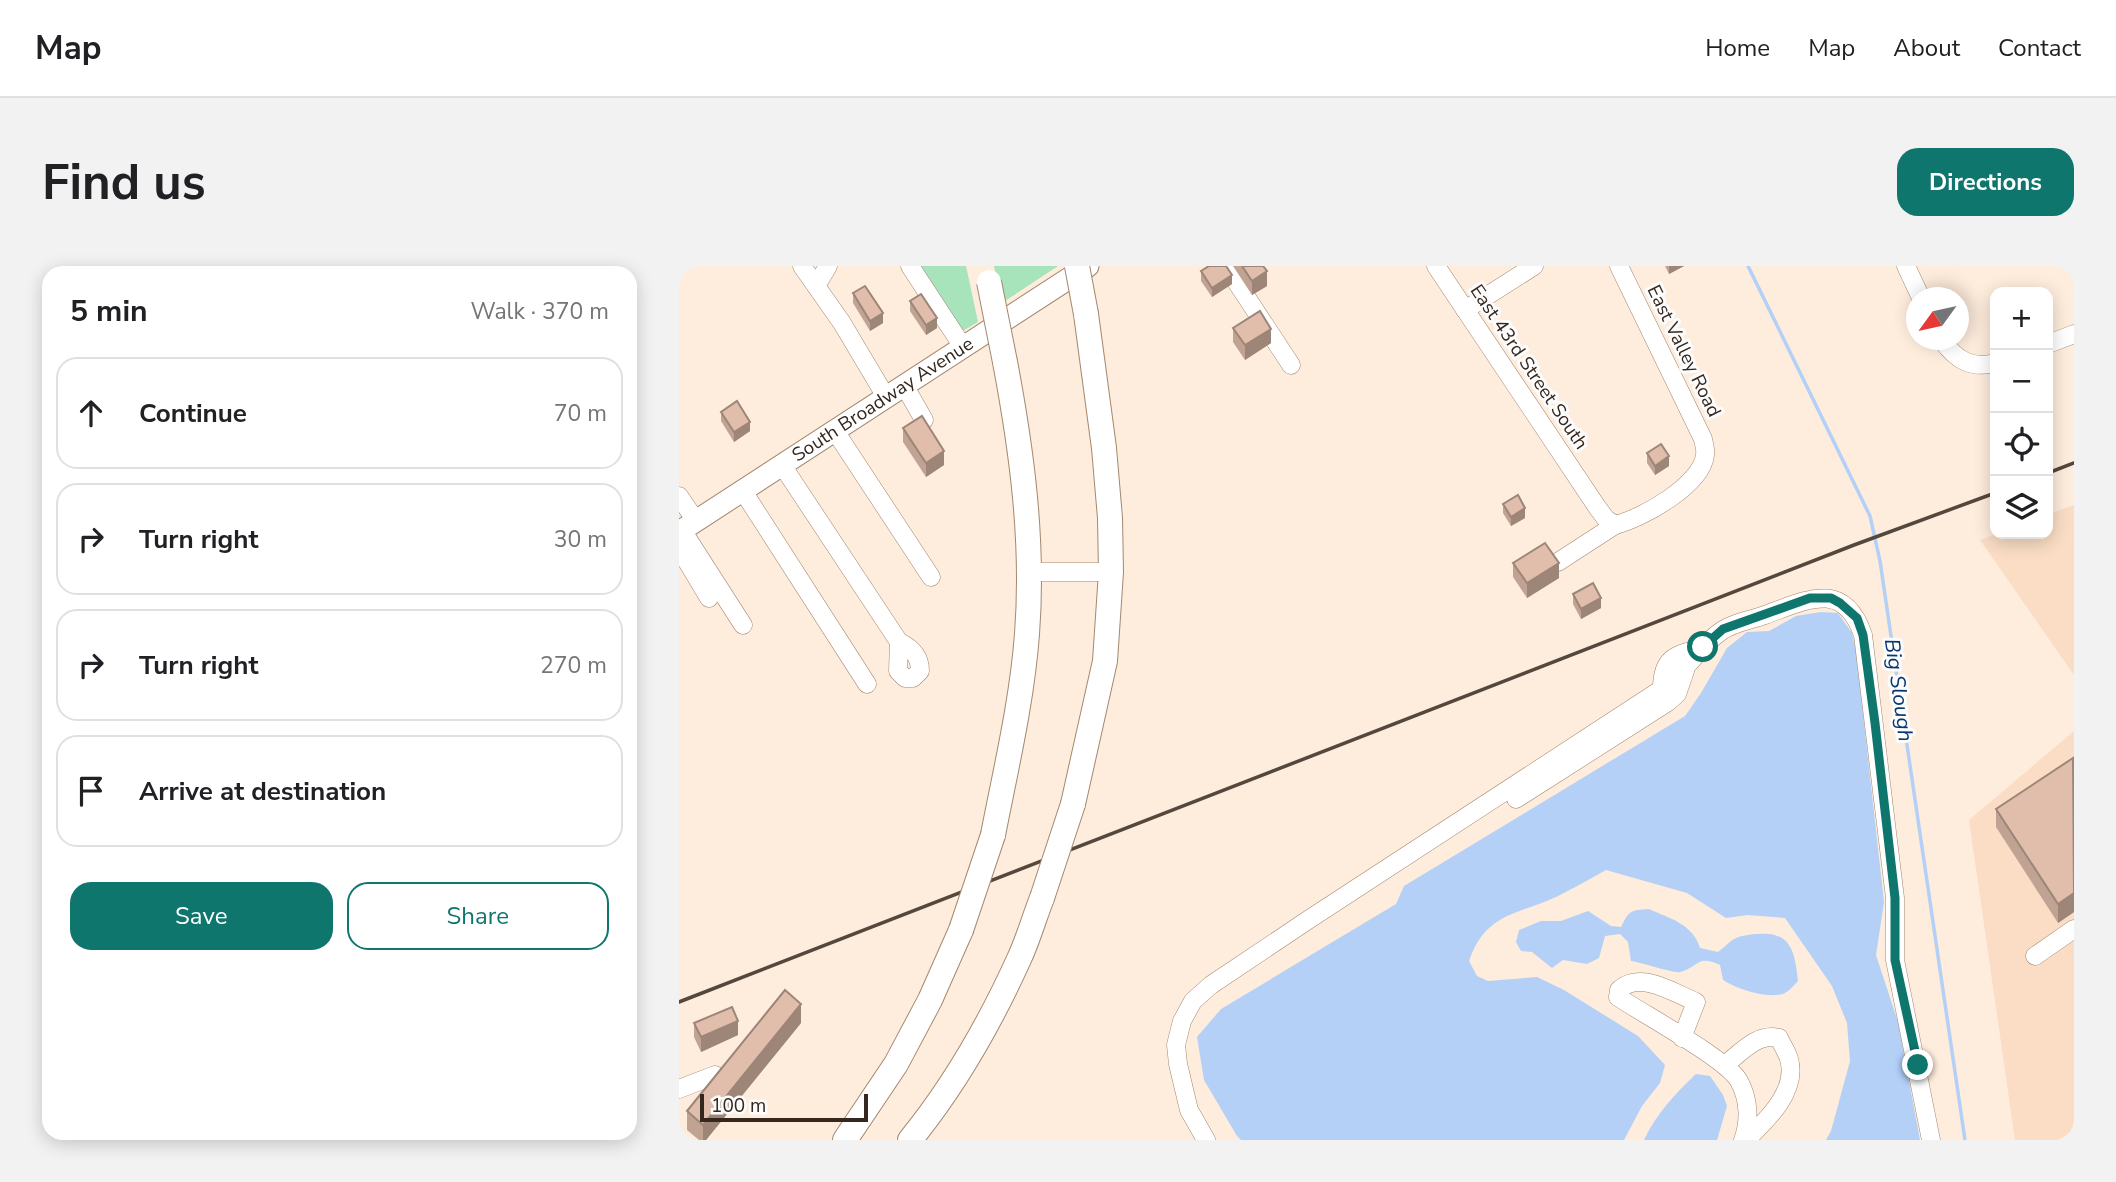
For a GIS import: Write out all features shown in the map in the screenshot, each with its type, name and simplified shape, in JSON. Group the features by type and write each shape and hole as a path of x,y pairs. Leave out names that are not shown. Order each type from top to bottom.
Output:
{"highway":[{"path":"910,1140 956,1076 1020,958 1073,804 1105,661 1111,572 1109,518 1104,448 1077,266"},
{"path":"845,1140 896,1064 961,930 993,835 1012,740 1027,635 1030,572 1019,437 986,271"},
{"path":"830,1140 865,1108"}],"main road":[{"name":"South Broadway Avenue","path":"684,533 782,465 1088,266"}],"street":[{"path":"802,266 842,323 886,397"},
{"path":"816,286 828,266"},
{"path":"910,266 963,347"},
{"path":"1226,266 1291,365"},
{"name":"East 43rd Street South","path":"1436,266 1606,519 1615,525"},
{"path":"1465,310 1534,266"},
{"name":"East Valley Road","path":"1615,525 1647,512 1674,495 1690,482 1701,467 1705,455 1703,439 1619,266"},
{"path":"1906,266 1916,287"},
{"path":"2053,342 2074,334"},
{"path":"1949,350 1961,360 1982,366 1990,364"},
{"path":"904,385 924,420"},
{"path":"835,430 931,577"},
{"path":"782,465 899,642"},
{"path":"743,491 867,684"},
{"path":"679,496 684,533 709,598"},
{"path":"1558,562 1615,525"},
{"path":"684,533 743,625"},
{"path":"1030,572 1111,572"},
{"path":"1206,1140 1184,1096 1177,1045 1182,1021 1193,1001 1211,985 1662,689 1723,629 1810,598 1831,598 1857,618 1863,635 1895,898 1895,960 1931,1140"},
{"path":"1662,689 1663,669 1667,662 1703,647"},
{"path":"1335,902 1360,898 1391,880 1451,838 1636,724 1677,694 1686,667"},
{"path":"2035,956 2074,929"},
{"path":"1725,1065 1761,1038 1771,1036 1779,1038 1789,1059 1789,1079 1782,1098 1763,1123 1745,1140"},
{"path":"1682,1038 1725,1065 1739,1080 1745,1096 1748,1127 1745,1140"},
{"path":"679,1089 715,1075"}],"shaded area":[{"path":"2074,505 2074,675 1980,540 1990,536 1990,539 2053,539 2053,512"},
{"path":"2074,731 2074,1140 2015,1140 1969,820"}],"green space":[{"path":"919,266 966,266 978,322 961,332"},
{"path":"994,266 1058,266 1002,303"}],"water":[{"path":"1821,612 1838,613 1852,633 1856,651 1884,902 1876,955 1898,1022 1920,1140 1826,1140 1831,1131 1850,1061 1847,1023 1832,986 1785,918 1748,915 1726,918 1687,893 1606,870 1558,896 1494,924 1484,933 1469,961 1477,976 1488,981 1537,977 1564,990 1638,1036 1665,1065 1660,1083 1642,1106 1624,1140 1241,1140 1237,1136 1204,1080 1197,1037 1221,1009 1396,904 1404,886 1685,716 1727,648 1747,632 1769,631 1796,616"},
{"path":"1649,909 1686,927 1700,948 1718,952 1731,941 1744,936 1778,936 1793,953 1798,981 1785,993 1762,994 1736,987 1723,980 1720,965 1712,962 1702,961 1677,972 1631,961 1628,942 1620,934 1605,936 1599,958 1587,964 1563,960 1552,968 1532,952 1521,951 1516,942 1519,930 1541,921 1561,921 1588,911 1611,926 1621,927 1631,912"},
{"path":"1696,1074 1710,1076 1727,1106 1717,1140 1644,1140 1667,1105"}],"building":[{"path":"1209,266 1226,266 1232,275 1212,288 1201,271"},
{"path":"1242,266 1263,266 1267,271 1252,281"},
{"path":"865,286 883,313 870,321 853,293"},
{"path":"921,294 937,318 926,325 910,301"},
{"path":"1260,311 1271,329 1245,345 1233,328"},
{"path":"737,401 750,422 734,432 721,412"},
{"path":"922,416 944,451 926,463 903,428"},
{"path":"1661,444 1669,456 1655,466 1647,453"},
{"path":"1518,495 1525,508 1511,517 1503,504"},
{"path":"1545,543 1559,563 1527,583 1513,563"},
{"path":"1593,583 1601,598 1581,609 1573,594"},
{"path":"2073,758 2074,893 2058,904 1996,809"},
{"path":"785,990 801,1004 703,1125 687,1111"},
{"path":"732,1007 738,1021 701,1037 694,1023"}],"waterway":[{"name":"Big Slough","path":"1748,266 1870,516 1880,561 1965,1140"}],"railway":[{"path":"2053,471 2074,463"},
{"path":"679,1002 1854,545 1990,495"}],"route":[{"path":"1703,647 1723,629 1810,598 1831,598 1857,618 1863,635 1875,723 1895,898 1895,960 1918,1065"}]}
